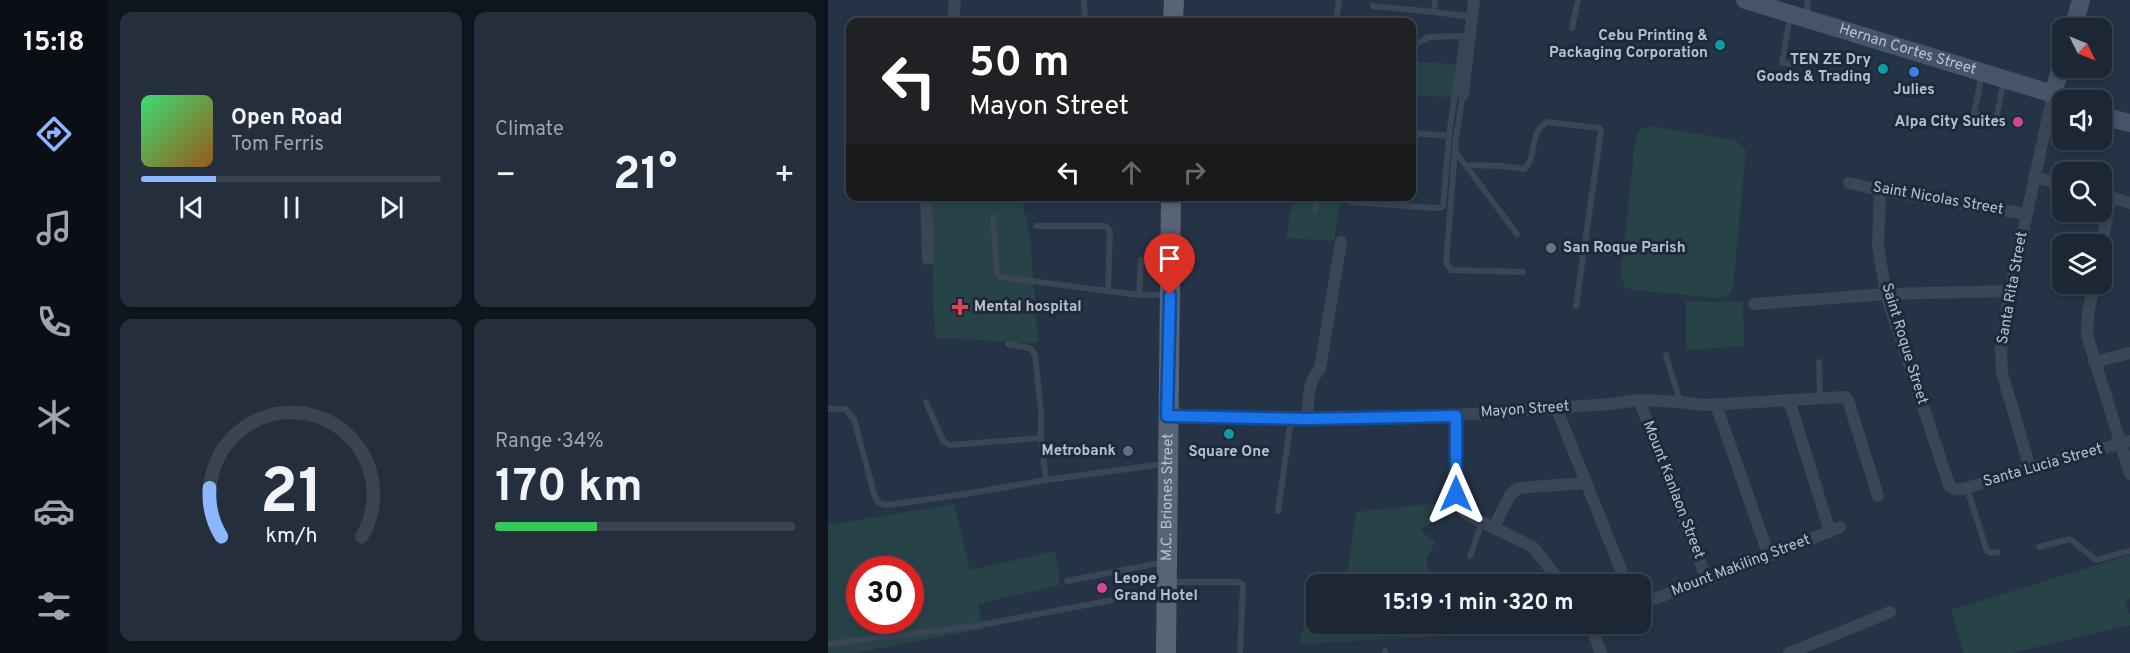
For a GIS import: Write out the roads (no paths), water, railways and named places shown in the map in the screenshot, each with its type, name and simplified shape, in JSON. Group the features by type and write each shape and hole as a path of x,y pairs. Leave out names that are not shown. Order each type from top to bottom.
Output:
{"main road":[{"path":"1173,18 1174,0"},
{"name":"Hernan Cortes Street","path":"1745,0 1802,10 1982,73 2052,95"},
{"path":"2076,18 2081,0"},
{"path":"2112,118 2130,123"},
{"name":"M.C. Briones Street","path":"1166,653 1165,578 1171,201"}],"street":[{"path":"953,18 955,0"},
{"path":"1462,94 1467,36 1474,0"},
{"name":"Santa Rita Street","path":"2030,468 2002,373 2001,349 2010,291 2034,177 2052,122"},
{"path":"2034,177 2052,182"},
{"name":"Saint Nicolas Street","path":"1849,183 2026,214"},
{"name":"Saint Roque Street","path":"1880,190 1878,247 1886,294 1949,485 1962,489"},
{"path":"2112,197 2130,203"},
{"path":"926,201 928,259"},
{"path":"1307,419 1311,384 1314,374 1320,369 1341,242"},
{"path":"1754,304 1886,294 2010,291"},
{"path":"2092,294 2087,335 2094,362 2125,443 2130,474"},
{"path":"2094,362 2130,353"},
{"name":"Mayon Street","path":"1167,416 1307,419 1456,416 1556,407 1610,405 1639,400 1716,405 1845,397 1848,400 1878,496"},
{"name":"Mount Kanlaon Street","path":"1639,400 1707,579"},
{"name":"Mount Makiling Street","path":"1651,600 1835,530 1789,400"},
{"path":"1716,405 1769,556"},
{"path":"1556,407 1622,574"},
{"path":"1456,416 1456,494 1459,507 1468,515 1533,547 1554,574"},
{"name":"Santa Lucia Street","path":"1962,489 2125,443"},
{"path":"1488,525 1510,495 1518,488 1585,483"},
{"path":"1789,653 1890,612"},
{"path":"1594,634 1601,653"}],"lane":[{"path":"1084,0 1085,18"},
{"path":"1337,18 1339,0"},
{"path":"1404,0 1404,9"},
{"path":"1434,12 1435,0"},
{"path":"1572,28 1578,0"},
{"path":"1373,6 1472,17"},
{"path":"1792,64 1782,63 1802,10"},
{"path":"1352,202 1443,207 1449,136 1467,36 1430,37 1416,44"},
{"path":"1982,73 1974,114 1996,119 2005,80"},
{"path":"1462,94 1446,263 1451,270 1523,272"},
{"path":"1466,165 1524,169 1530,164 1533,140 1537,131 1547,122 1599,128 1601,131 1576,306"},
{"path":"1416,133 1449,136"},
{"path":"1455,151 1517,234"},
{"path":"1315,209 1316,201"},
{"path":"993,218 997,274 1000,277 1139,295 1170,295"},
{"path":"1036,226 1105,226 1108,228 1110,231 1108,291"},
{"path":"1139,295 1140,260 1170,261"},
{"path":"1008,344 1030,348 1035,354 1046,480"},
{"path":"1666,355 1680,402"},
{"path":"1819,362 1820,398"},
{"path":"926,402 943,441 950,445 1041,438"},
{"path":"828,409 845,409 854,419 875,497 879,503 888,505 1167,464"},
{"path":"1278,511 1292,418"},
{"path":"1962,489 1987,551 1998,552"},
{"path":"1470,556 1488,525"},
{"path":"2039,547 2070,539 2096,560 2130,551"},
{"path":"828,644 975,626 1165,578"},
{"path":"1067,581 1165,578 1243,584 1240,653"}],"place":[{"name":"Cebu Printing & Packaging Corporation","path":"1720,45"},
{"name":"TEN ZE Dry Goods & Trading","path":"1883,69"},
{"name":"Julies","path":"1914,72"},
{"name":"Alpa City Suites","path":"2018,122"},
{"name":"San Roque Parish","path":"1551,248"},
{"name":"Mental hospital","path":"960,307"},
{"name":"Square One","path":"1229,434"},
{"name":"Metrobank","path":"1128,451"},
{"name":"Leope Grand Hotel","path":"1102,588"}]}
